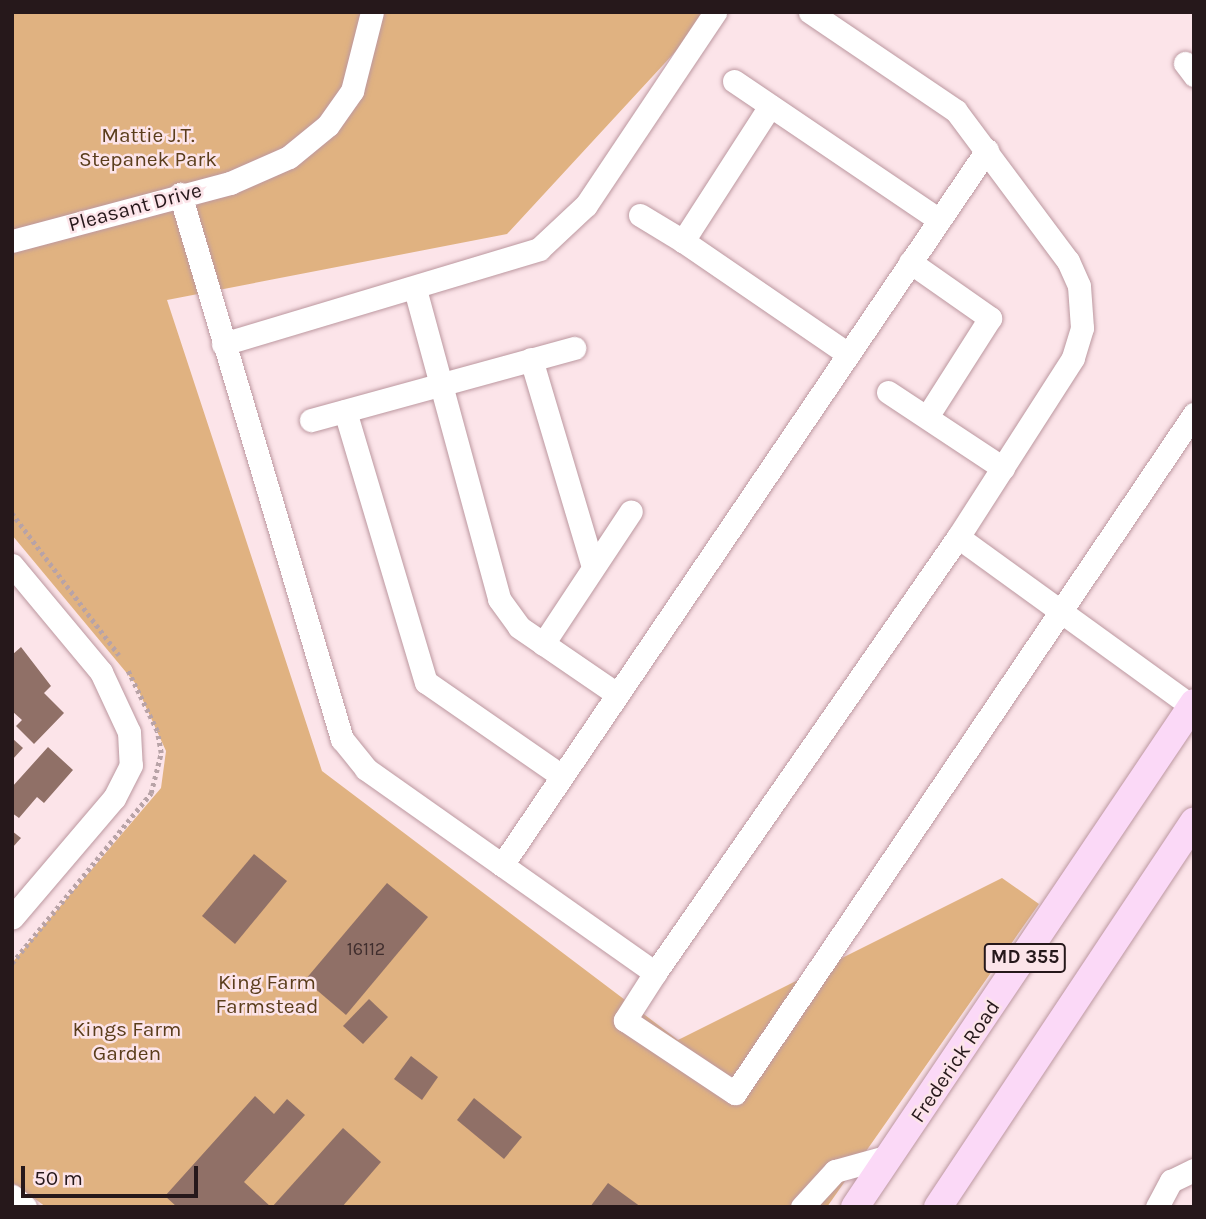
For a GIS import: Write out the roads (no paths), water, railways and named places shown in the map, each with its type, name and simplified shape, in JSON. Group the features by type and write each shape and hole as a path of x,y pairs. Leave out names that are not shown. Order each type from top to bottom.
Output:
{"main road":[{"name":"Frederick Road","path":"855,1207 1193,706"},
{"name":"MD 355","path":"938,1207 1194,821"}],"street":[{"name":"Pleasant Drive","path":"12,241 262,173 328,125 352,91 372,12"},
{"path":"223,344 527,256 554,238 586,205 715,12"},
{"path":"810,12 948,103 987,150 1068,261 1083,314 1073,358 1003,468 625,1020 735,1093 1194,414"},
{"path":"734,81 939,220"},
{"path":"683,241 770,106"},
{"path":"502,865 987,150"},
{"path":"180,194 342,739 366,769 655,973"},
{"path":"640,215 683,241 848,354"},
{"path":"910,262 990,318 927,417"},
{"path":"415,289 499,599 519,628 617,694"},
{"path":"311,420 574,348"},
{"path":"531,359 593,567"},
{"path":"888,392 1003,468"},
{"path":"345,411 426,682 562,776"},
{"path":"543,644 631,511"},
{"path":"958,537 1193,706"},
{"path":"12,565 86,651 118,704 129,732 131,765 114,798 12,918"},
{"path":"802,1207 835,1171 889,1156"},
{"path":"1157,1207 1171,1181 1194,1170"},
{"path":"12,1196 25,1207"}],"park label":[{"name":"Mattie J.T. Stepanek Park","path":"148,147"},
{"name":"King Farm Farmstead","path":"267,994"},
{"name":"Kings Farm Garden","path":"127,1041"}]}
